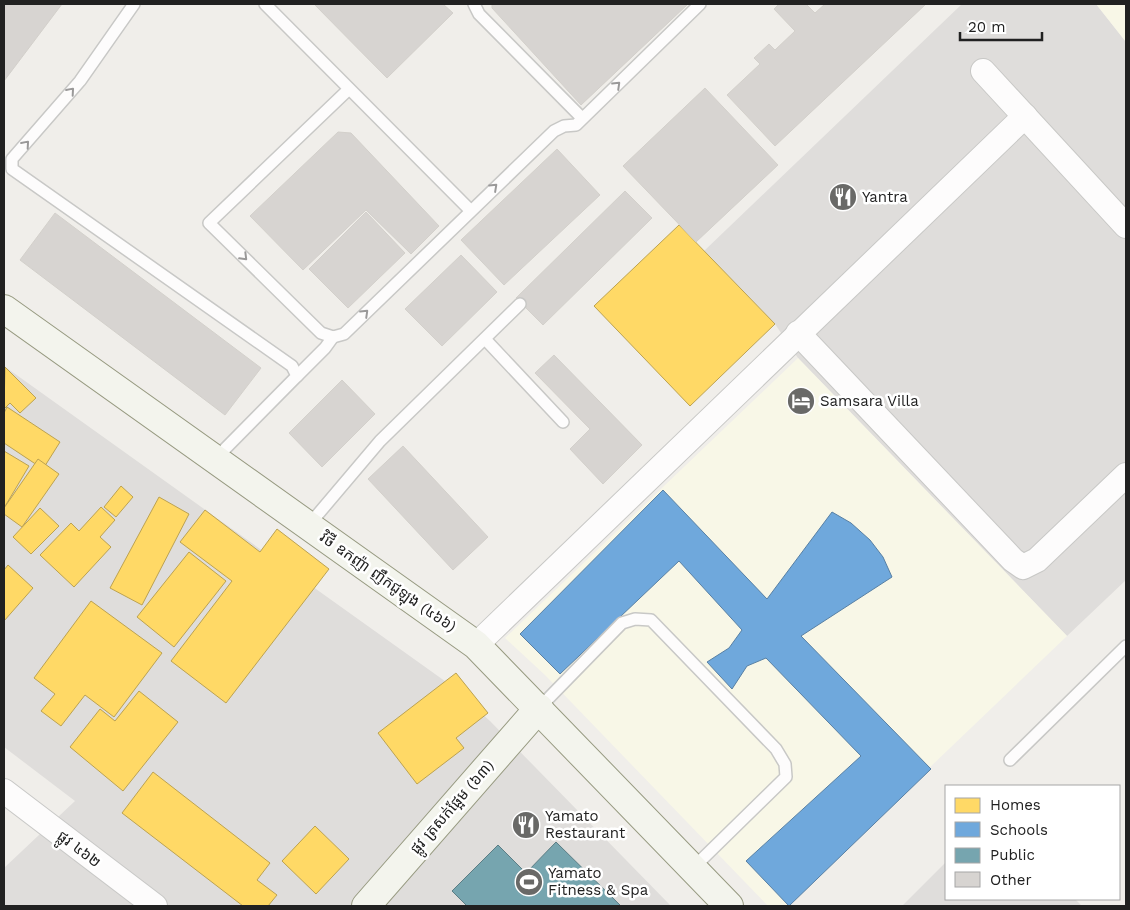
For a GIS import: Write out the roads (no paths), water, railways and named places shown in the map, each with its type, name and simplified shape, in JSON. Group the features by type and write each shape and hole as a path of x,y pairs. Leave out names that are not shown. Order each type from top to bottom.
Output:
{"street":[{"path":"983,71 1126,226"},
{"path":"476,645 798,332 1025,116"},
{"name":"វិថី ឧកញ៉ា ញឹកជូឡុង (៤៦៦)","path":"4,309 476,645 729,906"},
{"path":"798,332 1013,560 1024,567 1037,560 1126,475"},
{"name":"ផ្លូវ ត្រសក់ផ្អែម (៦៣)","path":"366,906 539,708"},
{"name":"ផ្លូវ ៤៦២","path":"4,791 155,906"}],"lane":[{"path":"134,4 80,80 8,156 12,169 292,366 297,376"},
{"path":"265,4 470,210"},
{"path":"474,4 479,14 582,118"},
{"path":"349,89 209,222 321,333 332,337 344,334 470,210 554,131 564,126 576,125 700,4"},
{"path":"308,526 380,441 520,304"},
{"path":"215,459 325,348 332,337"},
{"path":"485,339 563,422"},
{"path":"539,708 622,622 635,619 651,620 776,749 785,764 786,777 693,868"},
{"path":"1010,760 1126,646"}],"place":[{"name":"Yantra","path":"843,197"},
{"name":"Samsara Villa","path":"801,401"},
{"name":"Yamato Restaurant","path":"526,825"},
{"name":"Yamato Fitness & Spa","path":"529,882"}]}
